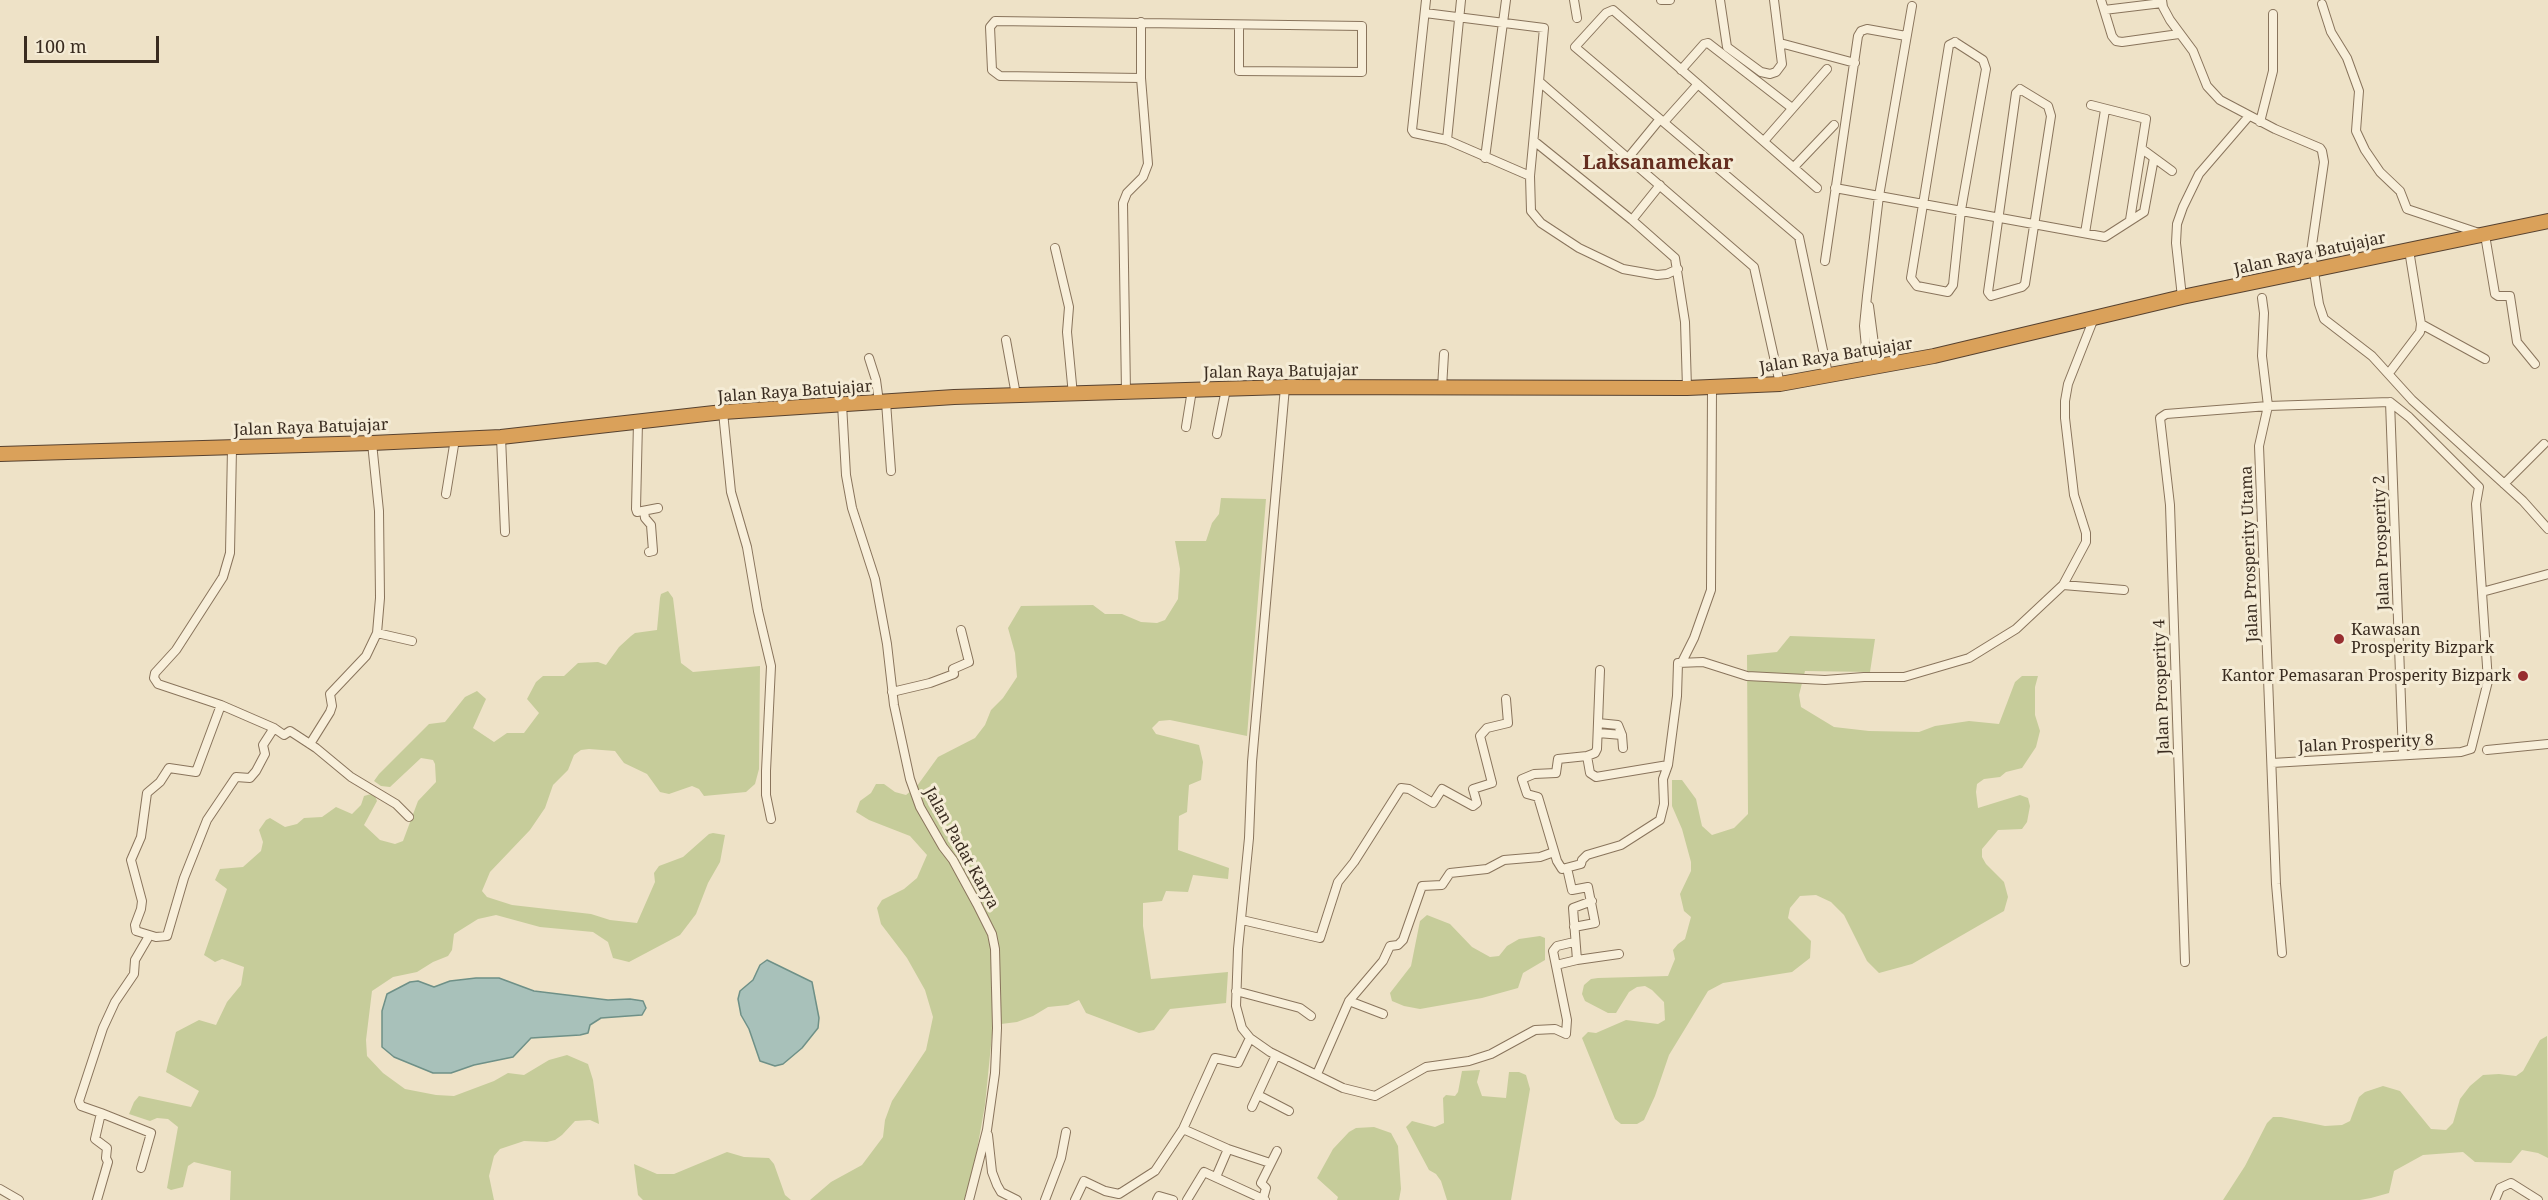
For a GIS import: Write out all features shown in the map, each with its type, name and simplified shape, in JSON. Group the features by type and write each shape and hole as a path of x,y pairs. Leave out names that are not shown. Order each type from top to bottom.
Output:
{"highway":[{"name":"Jalan Raya Batujajar","path":"0,454 232,448 501,437 723,412 1016,395 1285,387 1712,388 1780,384 1934,356 2182,297 2548,221"}],"street":[{"path":"1426,0 1412,130 1414,133 1447,140 1530,176"},
{"path":"1447,140 1461,0"},
{"path":"1485,158 1506,0"},
{"path":"1575,0 1577,18"},
{"path":"1661,0 1670,0"},
{"path":"1720,0 1727,47 1761,72 1770,74 1776,72 1782,64 1774,0"},
{"path":"2101,0 2116,41 2179,34"},
{"path":"2104,10 2162,2 2179,34 2193,51 2207,86 2226,105 2320,148 2324,162 2311,252 2319,304 2324,319 2366,350 2412,400 2504,484 2548,529"},
{"path":"2322,4 2331,32 2347,58 2358,91 2356,132 2380,172 2400,191 2407,209 2485,235 2494,294 2510,296 2517,342 2535,364"},
{"path":"1873,368 1864,326 1867,296 1879,196 1912,6"},
{"path":"1817,188 1613,10 1606,13 1575,46 1799,237 1828,374"},
{"path":"1425,13 1503,21 1544,28 1541,83 1530,176 1530,206 1533,215 1579,248 1623,269 1662,276 1678,269"},
{"path":"2260,122 2273,71 2273,14"},
{"path":"1141,78 1000,76 992,70 990,27 995,21 1362,26 1362,72 1239,71 1239,25"},
{"path":"1126,392 1123,203 1127,194 1143,177 1148,164 1141,78 1141,22"},
{"path":"1825,261 1858,36 1864,29 1906,36"},
{"path":"1955,42 1986,64 1961,210 1953,285 1948,292 1917,286 1911,278 1922,204 1949,45 1955,42"},
{"path":"1682,70 1708,43 1792,108"},
{"path":"1780,44 1855,63"},
{"path":"1764,141 1827,69"},
{"path":"1541,83 1755,269 1780,384"},
{"path":"1628,158 1698,84"},
{"path":"2020,89 2048,106 2051,116 2024,286 1991,296 1988,292 1999,217 2016,93 2020,89"},
{"path":"2091,105 2105,111 2145,119 2130,220"},
{"path":"2085,233 2105,111"},
{"path":"2182,297 2176,243 2183,207 2199,174 2249,116"},
{"path":"1794,167 1834,125"},
{"path":"1534,141 1675,258 1685,322 1687,388"},
{"path":"2142,149 2172,171"},
{"path":"1835,188 2105,237 2145,211 2154,158"},
{"path":"1632,220 1660,185"},
{"path":"1055,248 1069,308 1067,330 1073,395"},
{"path":"2389,373 2418,336 2421,324 2409,250"},
{"name":"Jalan Prosperity Utama","path":"2262,298 2264,313 2262,356 2268,406 2259,446 2276,884 2282,953"},
{"path":"1600,669 1598,733 1595,753 1558,759 1556,773 1534,774 1522,779 1527,794 1538,797 1559,868 1581,864 1587,855 1621,845 1660,820 1664,804 1662,787 1668,765 1677,696 1677,664 1703,662 1747,676 1825,680 1904,677 1969,658 2016,629 2063,585 2070,575 2086,538 2074,495 2065,401 2068,384 2095,317"},
{"path":"2421,324 2485,358"},
{"path":"1006,340 1016,395"},
{"path":"1442,388 1444,354"},
{"path":"869,358 883,402 891,471"},
{"path":"1285,387 1252,762 1249,838 1236,991 1239,1021 1250,1038 1276,1055 1342,1088 1376,1096 1426,1067 1469,1061 1491,1054 1535,1030 1554,1029 1566,1034 1567,1020 1553,949 1574,942"},
{"path":"1682,662 1711,590 1712,388"},
{"path":"1217,434 1226,389"},
{"path":"1186,427 1192,390"},
{"path":"2268,406 2390,402 2409,417 2478,487 2476,504 2482,592 2548,574"},
{"name":"Jalan Prosperity 2","path":"2390,402 2403,755"},
{"name":"Jalan Padat Karya","path":"842,404 846,475 852,508 875,579 887,644 892,692 910,779 920,807 962,876 987,924 995,945 997,1040 995,1073 987,1130 969,1200"},
{"name":"Jalan Prosperity 4","path":"2185,962 2170,505 2160,418 2166,414 2268,406"},
{"path":"723,412 731,492 747,547 758,611 771,666 766,771 766,795 771,819"},
{"path":"638,422 636,509 637,512 658,508"},
{"path":"501,437 505,532"},
{"path":"446,494 455,439"},
{"path":"310,744 330,712 332,706 330,694 366,656 377,633 380,598 379,511 372,443"},
{"path":"2504,484 2544,444"},
{"path":"232,448 230,553 223,578 176,650 155,673 154,678 159,684 221,705 285,735 290,731 351,777 396,804 409,817"},
{"path":"644,511 645,518 651,525 653,551 649,552"},
{"path":"2063,585 2124,590"},
{"name":"Jalan Prosperity 8","path":"2271,763 2461,752 2471,749 2488,681 2482,592"},
{"path":"892,692 930,683 954,674 953,669 969,662 961,630"},
{"path":"377,633 412,641"},
{"path":"1242,920 1320,938 1338,882 1354,862 1401,788 1409,789 1434,803 1442,789 1473,806 1477,803 1473,789 1492,783 1480,736 1487,728 1508,723 1506,699"},
{"path":"221,705 196,772 169,768 160,782 147,793 143,831 131,860 142,901 135,928 149,936 162,938 167,936 184,878 202,830 236,777 248,778 256,771 265,754 262,746 274,728"},
{"path":"1598,723 1618,724 1623,748"},
{"path":"1598,733 1622,735"},
{"path":"2487,750 2548,744"},
{"path":"1587,756 1590,773 1596,777 1668,765"},
{"path":"1317,1074 1349,1001 1383,961 1390,946 1401,944 1422,886 1442,885 1450,873 1474,872 1487,869 1504,860 1540,857 1554,852"},
{"path":"1567,868 1572,890 1588,887 1595,923 1574,927"},
{"path":"1577,960 1574,942 1574,906 1592,901"},
{"path":"141,1168 151,1132 81,1107 79,1101 103,1028 134,974 135,960 149,936"},
{"path":"1556,965 1619,954"},
{"path":"1236,991 1300,1008 1311,1016"},
{"path":"1349,1001 1383,1014"},
{"path":"1075,1200 1084,1181 1105,1191 1119,1194 1154,1172 1183,1129 1215,1058 1239,1062 1250,1038"},
{"path":"1252,1107 1276,1055"},
{"path":"1258,1095 1289,1111"},
{"path":"97,1200 108,1162 107,1146 95,1139 101,1113"},
{"path":"1183,1129 1270,1164"},
{"path":"987,1130 993,1172 1000,1196 1017,1200"},
{"path":"1045,1200 1061,1158 1066,1131"},
{"path":"1216,1177 1228,1149"},
{"path":"1187,1200 1194,1186 1197,1187 1203,1172 1216,1177 1243,1196 1264,1199 1266,1188 1261,1183 1277,1152"},
{"path":"2495,1200 2500,1188 2511,1183 2538,1200"},
{"path":"0,1189 19,1200"},
{"path":"1157,1200 1159,1196 1173,1200"}],"green space":[{"path":"1221,498 1266,499 1247,736 1170,720 1159,721 1152,728 1156,734 1199,745 1203,762 1201,780 1189,785 1187,812 1179,816 1178,850 1229,868 1228,879 1193,875 1188,892 1166,891 1162,901 1143,903 1143,926 1151,979 1228,972 1226,1003 1170,1009 1154,1030 1139,1033 1086,1013 1079,1000 1068,1005 1048,1007 1017,1022 993,1025 985,1105 972,1178 964,1200 810,1200 831,1182 862,1165 883,1137 885,1120 892,1101 926,1050 933,1017 925,990 907,958 881,924 877,908 882,900 904,889 917,878 927,855 910,836 869,820 856,812 860,801 871,793 876,784 884,784 895,792 906,795 917,786 938,757 975,738 985,725 991,710 1003,698 1017,677 1015,653 1008,628 1021,606 1093,605 1105,614 1122,614 1141,622 1157,623 1165,620 1178,599 1180,569 1175,541 1206,541 1212,523 1219,514"},
{"path":"668,591 673,598 681,663 693,672 760,666 759,769 755,784 746,792 704,796 699,789 692,786 669,794 660,792 647,774 624,763 615,751 581,750 574,755 568,770 553,785 545,808 530,830 490,872 482,891 487,897 512,905 591,914 610,920 637,923 655,882 654,873 659,866 683,857 709,834 725,835 720,862 708,883 696,914 680,935 629,962 613,958 608,942 593,932 540,927 496,915 478,919 454,934 452,950 448,956 417,972 393,977 372,991 366,1040 367,1056 383,1073 405,1089 454,1096 494,1081 508,1073 524,1075 549,1060 567,1055 588,1064 593,1080 599,1124 590,1120 575,1121 555,1140 524,1141 500,1149 494,1156 489,1176 494,1200 230,1200 231,1171 194,1162 188,1166 183,1187 171,1190 167,1188 178,1127 168,1119 157,1118 150,1121 129,1114 139,1096 191,1107 199,1091 166,1072 176,1032 199,1020 216,1025 227,1002 241,985 244,967 222,959 215,962 204,955 227,889 215,880 220,869 243,867 261,851 263,842 259,830 270,818 285,827 297,824 304,818 322,817 336,807 352,814 361,805 364,796 371,794 377,801 364,825 380,840 395,844 403,841 418,801 436,782 435,764 433,760 421,758 390,787 381,786 374,781 429,724 445,722 465,697 477,691 486,699 473,728 494,742 507,733 524,733 539,713 527,699 536,682 543,676 564,676 578,663 598,662 606,665 619,647 635,633 657,630 661,594"},
{"path":"1790,636 1875,639 1870,672 1805,671 1799,695 1801,707 1834,727 1869,731 1919,732 1935,726 1969,721 1999,724 2015,682 2022,676 2038,676 2035,687 2035,715 2040,731 2036,747 2022,768 2006,772 2000,777 1984,779 1977,784 1978,808 2020,795 2028,798 2030,806 2027,822 2022,829 1998,830 1982,849 1982,857 1986,864 2004,882 2008,897 2004,911 1912,964 1879,973 1867,961 1844,915 1831,902 1816,895 1800,896 1790,908 1788,918 1811,941 1810,958 1792,972 1723,983 1708,991 1669,1055 1644,1120 1637,1124 1621,1124 1615,1119 1582,1038 1588,1032 1596,1033 1626,1020 1658,1024 1665,1020 1664,1002 1645,986 1637,987 1629,992 1616,1013 1608,1013 1585,1001 1582,994 1584,985 1591,979 1598,978 1668,976 1675,959 1673,950 1685,939 1691,917 1684,911 1680,894 1691,871 1691,862 1682,829 1672,806 1672,780 1682,780 1696,799 1702,826 1712,835 1734,828 1748,814 1747,655 1777,652"},
{"path":"1427,915 1450,924 1472,947 1490,957 1499,956 1507,946 1519,939 1540,936 1545,938 1545,960 1523,973 1518,988 1482,998 1420,1009 1404,1006 1392,1001 1390,993 1411,966 1420,921"},
{"path":"2547,1036 2548,1158 2538,1153 2522,1150 2511,1163 2475,1162 2463,1152 2423,1155 2394,1171 2389,1193 2371,1198 2360,1200 2223,1200 2245,1166 2267,1123 2273,1117 2325,1126 2342,1125 2350,1121 2359,1097 2365,1092 2383,1086 2400,1091 2431,1129 2446,1130 2453,1123 2460,1099 2470,1086 2483,1075 2516,1076 2523,1071 2540,1040"},
{"path":"1480,1070 1477,1082 1482,1096 1506,1098 1509,1072 1526,1075 1530,1089 1511,1200 1447,1200 1441,1181 1429,1170 1406,1127 1412,1121 1435,1127 1444,1123 1443,1098 1446,1095 1455,1096 1458,1092 1462,1071"},
{"path":"1374,1127 1391,1133 1398,1146 1401,1189 1399,1200 1337,1200 1338,1197 1317,1178 1333,1149 1349,1132 1356,1128"},
{"path":"727,1152 744,1157 769,1158 774,1164 785,1195 791,1200 643,1200 638,1195 634,1164 657,1174 674,1174"}],"water":[{"path":"767,960 812,982 819,1018 818,1028 802,1048 783,1064 775,1066 760,1061 749,1029 741,1015 738,999 740,991 753,980 760,965"},
{"path":"499,978 534,991 608,1000 643,1001 646,1008 642,1015 601,1018 590,1025 588,1033 531,1038 513,1057 474,1065 451,1073 433,1073 394,1057 382,1047 382,1011 387,994 410,982 418,981 434,987 450,981"}],"place":[{"name":"Kawasan Prosperity Bizpark","path":"2339,639"},
{"name":"Kantor Pemasaran Prosperity Bizpark","path":"2523,676"}],"district":[{"name":"Laksanamekar","path":"1658,163"}]}
